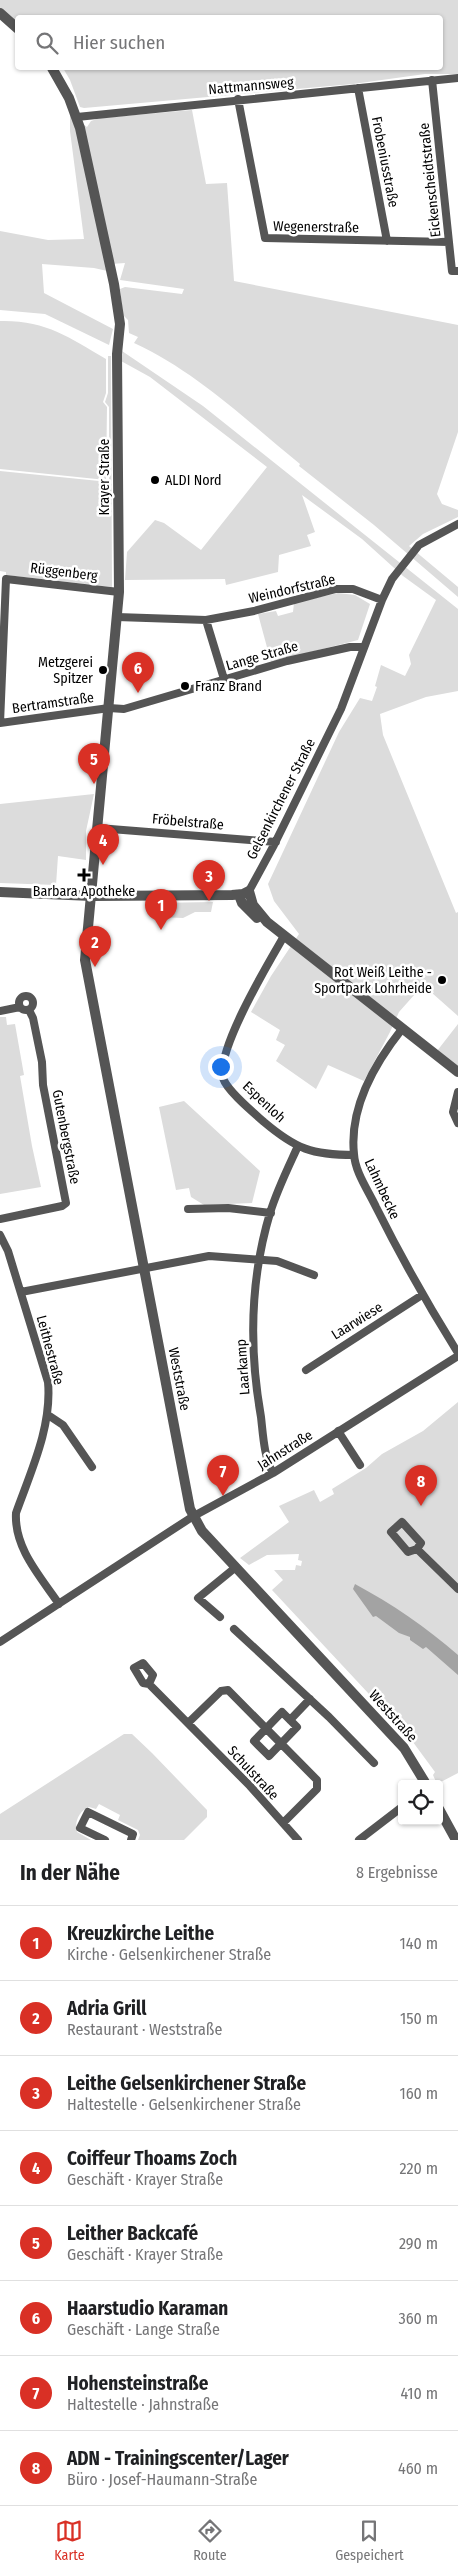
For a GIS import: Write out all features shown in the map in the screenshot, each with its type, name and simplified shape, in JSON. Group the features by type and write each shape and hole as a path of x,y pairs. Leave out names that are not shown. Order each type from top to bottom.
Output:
{"street":[{"path":"0,13 15,26"},
{"name":"Krayer Straße","path":"53,70 77,118 111,269 120,324 117,354 119,592 92,896"},
{"name":"Nattmannsweg","path":"77,118 238,99 458,78"},
{"name":"Eickenscheidtstraße","path":"432,80 448,242 452,271 458,271"},
{"name":"Frobeniusstraße","path":"358,88 387,241"},
{"name":"Wegenerstraße","path":"238,99 262,236 265,238 448,242"},
{"name":"Gelsenkirchener Straße","path":"244,893 276,842 341,709 382,600 397,573 419,545 458,524"},
{"name":"Rüggenberg","path":"0,723 6,579 119,592"},
{"name":"Weindorfstraße","path":"117,617 206,620 254,611 336,589 359,591 382,600"},
{"path":"206,620 224,679"},
{"name":"Lange Straße","path":"109,708 124,709 306,656 350,647 364,647"},
{"name":"Bertramstraße","path":"0,723 109,708"},
{"name":"Fröbelstraße","path":"98,828 276,842"},
{"path":"0,892 92,896 244,893 267,922 458,1072"},
{"name":"Weststraße","path":"92,896 85,960 192,1516 202,1531 392,1734 404,1748 424,1780"},
{"name":"Espenloh","path":"284,936 258,981 235,1030 223,1064 223,1075 227,1085 254,1113 298,1146 327,1155 354,1155"},
{"name":"Gutenbergstraße","path":"20,1007 20,1000 28,996 33,1002 29,1010"},
{"name":"Gutenbergstraße","path":"0,1011 20,1007 24,1010 29,1010"},
{"name":"Gutenbergstraße","path":"0,1220 62,1206 66,1203 43,1086 42,1062 33,1018 29,1010"},
{"name":"Lahmbecke","path":"402,1029 387,1048 368,1080 354,1127 354,1155 360,1174 422,1296 458,1355"},
{"path":"458,1092 453,1112 458,1123"},
{"name":"Laarkamp","path":"273,1473 270,1468 263,1430 254,1364 254,1298 260,1258 270,1213 298,1146"},
{"path":"188,1209 228,1208 270,1213"},
{"name":"Leithestraße","path":"0,1235 8,1250 48,1382 48,1415 16,1513 16,1526 20,1543 59,1604"},
{"path":"21,1292 209,1256 260,1258 286,1263 314,1275"},
{"name":"Laarwiese","path":"306,1370 311,1364 422,1296"},
{"name":"Jahnstraße","path":"0,1642 192,1516 273,1473 458,1355"},
{"path":"48,1415 63,1425 92,1467"},
{"path":"338,1431 360,1465"},
{"path":"417,1549 458,1589"},
{"path":"220,1617 198,1598 236,1567"},
{"path":"234,1629 310,1699 374,1764"},
{"name":"Schulstraße","path":"149,1684 298,1840"},
{"path":"188,1723 221,1691 226,1689 317,1780 319,1785 283,1823"},
{"path":"290,1720 310,1699"},
{"path":"282,1712 297,1728 269,1756 254,1741 266,1728 282,1712"},
{"path":"359,1840 398,1810"},
{"path":"105,1840 80,1828 88,1812 133,1834 131,1840"},
{"path":"443,1816 456,1840"}],"shaded area":[{"path":"0,0 458,0 458,74 425,74 353,84 84,108 80,107 64,70 443,70 443,15 15,15 15,26 0,10"},
{"path":"192,110 206,184 227,183 234,281 458,325 458,432 437,494 442,504 458,510 458,517 423,534 409,546 458,587 458,597 374,525 299,466 300,464 221,398 179,368 134,343 138,337 129,333 128,320 123,315 120,289 125,287 182,294 184,289 120,280 125,263 111,264 112,272 94,268 42,264 44,293 113,329 109,345 45,314 0,310 0,231 48,240 84,239 70,131 70,115 87,127 91,121 100,118"},
{"path":"0,321 31,323 56,331 106,359 106,393 103,402 107,407 106,480 0,469"},
{"path":"122,351 203,406 458,609 458,691 426,697 380,714 383,735 456,913 458,912 458,1016 423,985 399,1012 364,1081 328,1065 316,1089 276,1061 285,1045 276,1040 280,1030 251,1012 271,976 299,934 274,901 268,884 339,732 360,698 372,701 381,665 405,676 411,664 409,655 436,600 403,576 362,539 302,495 315,532 307,535 311,546 279,555 278,572 226,585 225,579 125,580 127,552 155,520 164,523 201,550 267,467 150,377 121,361"},
{"path":"108,356 111,356 112,587 6,575 6,572 0,571 0,471 109,482 109,407 105,402 108,393"},
{"path":"338,593 355,595 370,604 358,640 271,662 258,614 276,611 278,616 293,612 294,603"},
{"path":"94,794 86,831 86,860 58,856 56,885 0,883 0,804"},
{"path":"213,902 211,912 195,912 183,918 158,917 158,913 156,913 156,903"},
{"path":"0,1017 6,1017 7,1025 15,1024 24,1075 20,1076 41,1187 0,1194"},
{"name":"Rot Weiß Leithe - Sportpark Lohrheide","path":"458,1024 458,1067 437,1051"},
{"path":"184,1101 260,1171 252,1203 204,1205 191,1197 189,1188 176,1190 159,1107"},
{"path":"458,1402 458,1773 443,1781 435,1780 433,1775 435,1772 410,1738 272,1590 283,1580 274,1570 295,1570 296,1565 301,1566 302,1561 298,1560 299,1554 267,1555 249,1565 240,1558 289,1522 279,1506 314,1490 320,1502 334,1494 332,1489 366,1468 382,1454 423,1431"},
{"path":"355,1584 408,1616 458,1655 458,1675 426,1647 423,1649 410,1640 410,1637 399,1633 376,1616 373,1617 353,1589"},
{"path":"124,1734 132,1734 207,1810 207,1817 184,1840 138,1840 140,1835 138,1830 118,1820 120,1815 99,1804 96,1809 89,1807 85,1809 77,1821 77,1832 91,1840 0,1840 0,1814"}],"place":[{"name":"ALDI Nord","path":"155,480"},
{"name":"Metzgerei Spitzer","path":"103,670"},
{"name":"Franz Brand","path":"185,686"},
{"name":"Haarstudio Karaman","path":"138,693"},
{"name":"Leither Backcafé","path":"94,784"},
{"name":"Coiffeur Thoams Zoch","path":"103,865"},
{"name":"Barbara Apotheke","path":"84,875"},
{"name":"Leithe Gelsenkirchener Straße","path":"209,901"},
{"name":"Kreuzkirche Leithe","path":"161,930"},
{"name":"Adria Grill","path":"95,967"},
{"name":"Rot Weiß Leithe - Sportpark Lohrheide","path":"442,980"},
{"name":"Hohensteinstraße","path":"223,1496"},
{"name":"ADN - Trainingscenter/Lager","path":"421,1506"}]}
